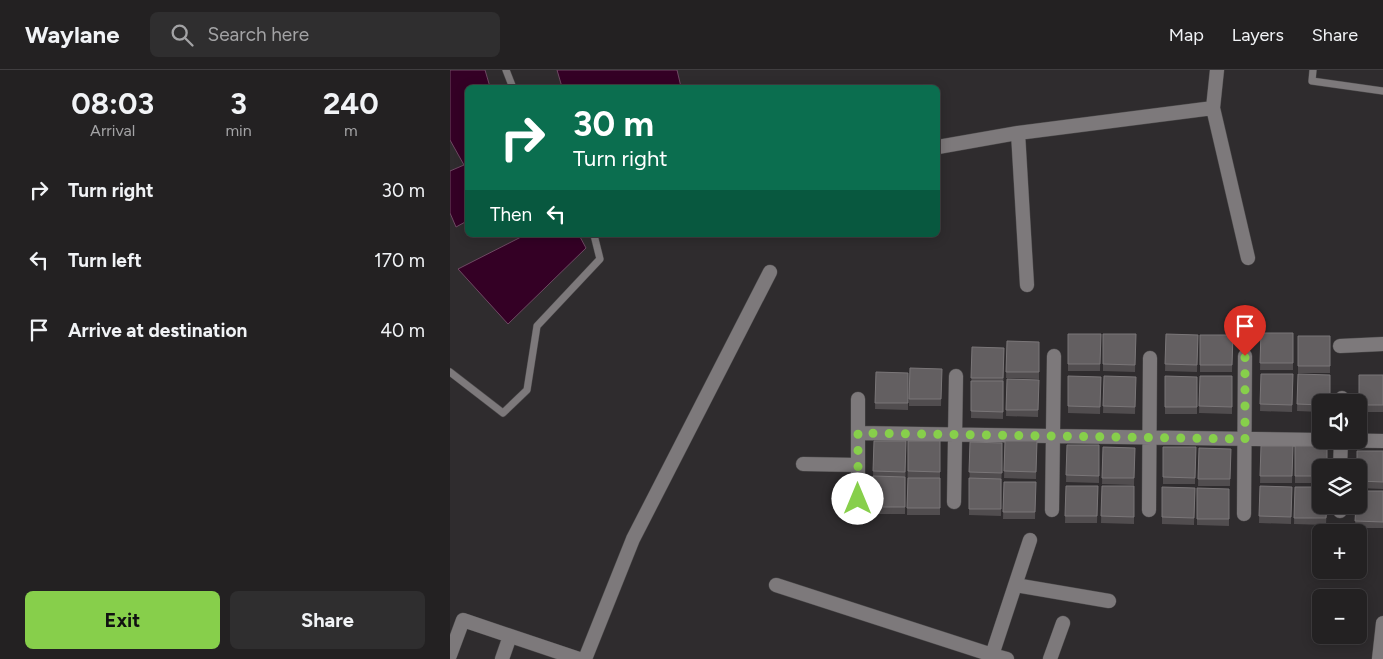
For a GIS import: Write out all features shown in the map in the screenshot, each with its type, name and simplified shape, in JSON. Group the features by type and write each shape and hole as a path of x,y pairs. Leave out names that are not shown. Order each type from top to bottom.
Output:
{"street":[{"path":"1217,70 1213,108 1248,258"},
{"path":"940,148 1018,133 1213,108"},
{"path":"1018,133 1027,285"},
{"path":"585,659 633,540 770,272"},
{"path":"1340,346 1383,344"},
{"path":"1052,510 1054,356"},
{"path":"1244,514 1245,356"},
{"path":"1149,510 1150,358"},
{"path":"954,502 956,376"},
{"path":"858,399 858,499"},
{"path":"858,433 1312,440"},
{"path":"1367,441 1383,442"},
{"path":"803,464 858,464"},
{"path":"991,657 1030,540"},
{"path":"776,585 991,657 1007,659"},
{"path":"1015,585 1109,601"},
{"path":"450,614 579,659"},
{"path":"450,655 464,620"},
{"path":"1050,659 1063,623"},
{"path":"1379,659 1383,623"},
{"path":"502,659 510,636"}],"lane":[{"path":"506,70 512,85"},
{"path":"1313,70 1312,81 1383,91"},
{"path":"450,372 503,413 527,390 537,326 600,260 594,237"}],"shaded area":[{"path":"450,70 485,70 489,85 465,85 465,222 456,227 450,213 450,171 464,165 450,140"},
{"path":"557,70 677,70 681,85 561,85"},
{"path":"521,237 580,237 586,248 508,324 458,269"}],"building":[{"path":"1261,333 1293,333 1293,363 1260,363"},
{"path":"1068,334 1101,334 1100,364 1068,364"},
{"path":"1103,334 1136,334 1135,365 1103,364"},
{"path":"1166,334 1198,335 1197,365 1165,364"},
{"path":"1200,335 1233,335 1232,365 1200,365"},
{"path":"1298,336 1330,336 1330,366 1298,366"},
{"path":"1007,341 1039,342 1039,372 1006,372"},
{"path":"972,347 1004,348 1003,378 971,378"},
{"path":"910,368 942,369 941,399 909,399"},
{"path":"876,372 908,373 908,403 875,403"},
{"path":"1261,374 1293,374 1292,405 1260,404"},
{"path":"1298,374 1330,375 1330,394 1312,394 1312,405 1297,404"},
{"path":"1359,375 1383,375 1383,405 1367,405 1367,394 1359,394"},
{"path":"1068,376 1101,377 1100,407 1068,406"},
{"path":"1104,376 1136,377 1135,407 1103,406"},
{"path":"1165,376 1197,377 1197,407 1165,407"},
{"path":"1200,376 1232,376 1232,407 1199,406"},
{"path":"1007,379 1039,380 1038,410 1006,410"},
{"path":"971,381 1003,381 1003,412 971,411"},
{"path":"874,441 906,441 905,472 873,471"},
{"path":"908,441 940,441 940,472 908,471"},
{"path":"1005,441 1037,441 1036,472 1004,471"},
{"path":"970,442 1002,443 1002,473 969,472"},
{"path":"1067,445 1099,445 1099,476 1066,475"},
{"path":"1261,446 1293,446 1292,476 1260,476"},
{"path":"1295,446 1312,446 1312,449 1327,449 1327,459 1312,459 1312,476 1295,476"},
{"path":"1103,447 1135,448 1134,478 1102,478"},
{"path":"1163,447 1196,447 1195,478 1163,477"},
{"path":"1199,448 1231,449 1230,479 1198,479"},
{"path":"1357,451 1383,451 1383,482 1367,481 1367,459 1357,459"},
{"path":"873,476 905,477 905,507 872,507"},
{"path":"908,478 940,478 940,508 907,508"},
{"path":"969,478 1001,479 1001,509 969,509"},
{"path":"1004,482 1036,482 1035,512 1003,512"},
{"path":"1066,486 1098,486 1097,516 1065,516"},
{"path":"1102,486 1134,486 1134,517 1101,516"},
{"path":"1260,486 1292,487 1291,517 1259,516"},
{"path":"1162,487 1195,488 1194,518 1162,517"},
{"path":"1295,487 1312,487 1312,514 1326,514 1326,518 1294,518"},
{"path":"1197,488 1229,489 1229,519 1197,519"},
{"path":"1367,491 1383,491 1383,522 1355,521 1355,514 1367,514"}],"route":[{"path":"858,499 858,433 1245,439 1245,356"}]}
